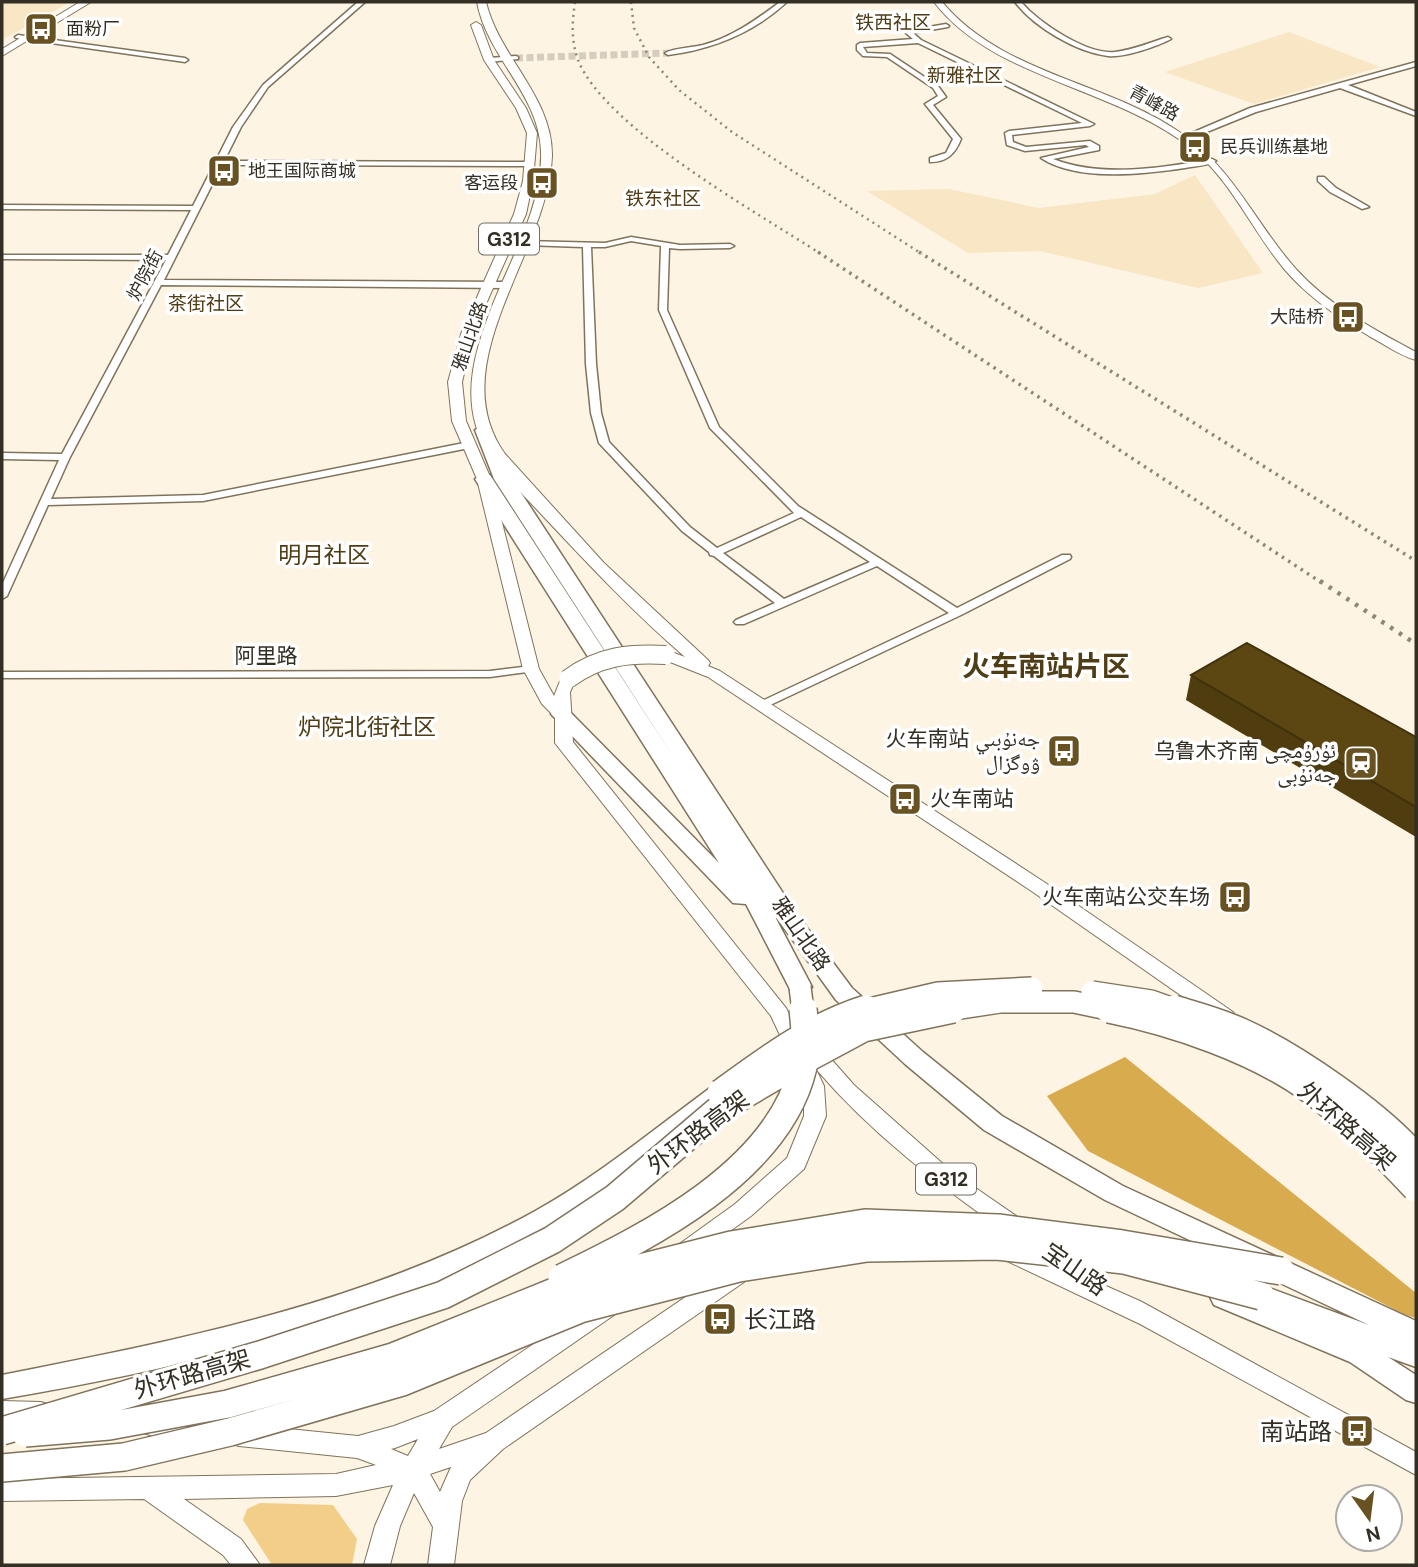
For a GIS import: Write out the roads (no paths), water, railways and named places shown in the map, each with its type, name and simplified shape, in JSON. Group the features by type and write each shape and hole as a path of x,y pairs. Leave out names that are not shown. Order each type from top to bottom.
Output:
{"highway":[{"name":"雅山北路","path":"476,438 790,921 844,994 914,1058 993,1123 1114,1193 1416,1334"},
{"path":"393,1357 612,1254 693,1209 743,1163 779,1122 801,1075 806,1027 800,987 757,904 484,479"},
{"path":"561,714 770,929"},
{"name":"外环路高架","path":"2,1387 165,1355 279,1325 443,1270 525,1229 592,1188 791,1042 850,1013 931,995 996,987 1067,989 1151,1001 1241,1032 1312,1073 1398,1137 1416,1160"},
{"name":"外环路高架","path":"2,1433 443,1295 552,1240 615,1198 722,1108 796,1064 863,1028 932,1012 1000,1002 1074,1002 1144,1016 1239,1049 1310,1089 1387,1157 1416,1188"},
{"path":"2,1433 109,1426 228,1404 393,1357 569,1286 731,1245 865,1223 998,1228 1122,1244 1281,1271"},
{"path":"2,1468 124,1457 230,1432 402,1382 580,1309 738,1268 867,1248 997,1247 1124,1260 1416,1355"},
{"path":"1259,1303 1360,1353 1416,1391"}],"main road":[{"path":"2,53 75,2"},
{"path":"2,46 22,38 86,2"},
{"name":"雅山北路","path":"469,2 480,42 521,108 532,133 530,164 520,214 468,331 455,382 459,421 662,630 714,674"},
{"name":"雅山北路","path":"481,2 492,39 510,58 545,133 544,173 535,213 483,344 476,388 476,438 531,669 550,704 561,714"},
{"name":"青峰路","path":"938,2 950,16 979,40 1110,97 1188,138 1230,181 1283,259 1301,279 1348,317 1416,357"},
{"name":"青峰路","path":"947,2 966,24 994,43 1128,100 1229,167 1249,191"},
{"path":"1267,218 1293,257 1325,291 1370,323 1416,349"},
{"path":"561,714 562,692 568,679 586,664 604,657 636,653 666,655 714,674"},
{"name":"G312","path":"714,674 1037,886 1258,1039 1416,1160"},
{"name":"G312","path":"561,714 564,743 572,758 779,1013"},
{"path":"358,1447 443,1419 498,1384 743,1210 796,1163 815,1116 814,1086 779,1013"},
{"name":"宝山路","path":"779,1013 847,1091 943,1177 1140,1314 1416,1464"},
{"path":"441,1565 448,1513 461,1473 494,1441 765,1255 804,1235 883,1223 952,1230 1008,1252 1140,1314"},
{"path":"2,1412 44,1413 358,1447 414,1469 448,1513"},
{"path":"377,1565 382,1538 414,1469 443,1419"},
{"path":"2,1490 336,1485 414,1469 494,1441"},
{"path":"148,1488 232,1547 247,1565"}],"street":[{"name":"炉院街","path":"2,596 65,457 172,258 237,127 265,86 362,2"},
{"path":"668,53 700,50 721,43 742,33 784,2"},
{"path":"1018,2 1023,10 1055,34 1110,55 1168,39"},
{"path":"946,26 908,32 919,41 1090,124 1009,133 1010,143 1025,149 1087,143 1096,148 1045,158 1060,166 1134,169 1212,161"},
{"path":"22,38 185,60"},
{"path":"919,41 860,45 860,50 865,55 888,55 936,87 942,97 929,104 957,139 952,153 933,160"},
{"path":"489,60 510,58"},
{"path":"1188,138 1253,110 1416,64"},
{"path":"1340,85 1416,114"},
{"path":"219,163 530,164"},
{"path":"1321,179 1333,190 1365,207"},
{"path":"2,207 197,208"},
{"path":"524,243 605,245 631,239 680,247 730,246"},
{"path":"665,243 663,310 715,428 802,513 957,613"},
{"path":"587,245 591,364 596,413 604,443 685,529 782,603"},
{"path":"2,257 172,258"},
{"path":"159,282 507,285"},
{"path":"46,502 203,498 476,438"},
{"path":"2,456 65,457"},
{"path":"714,552 802,513"},
{"path":"762,705 957,613 1066,557"},
{"path":"740,622 878,562"},
{"name":"阿里路","path":"2,675 477,674 531,669"}],"tunnel":[{"path":"516,58 668,53"}],"railway":[{"path":"575,2 573,31 578,60 594,86 618,113 686,167 821,254"},
{"path":"631,2 634,28 649,57 679,90 732,132 922,254"},
{"path":"818,252 1322,583"},
{"path":"919,252 1416,561"},
{"path":"1320,581 1416,644"}],"place":[{"name":"面粉厂","path":"41,29"},
{"name":"民兵训练基地","path":"1195,147"},
{"name":"地王国际商城","path":"224,171"},
{"name":"客运段","path":"542,183"},
{"name":"大陆桥","path":"1348,317"},
{"name":"火车南站 جەنۇبىي ۋوگزال","path":"1064,751"},
{"name":"乌鲁木齐南 ئۇرۇمچى جەنۇبى","path":"1361,763"},
{"name":"火车南站","path":"905,799"},
{"name":"火车南站公交车场","path":"1235,897"},
{"name":"长江路","path":"720,1319"},
{"name":"南站路","path":"1357,1431"}],"district":[{"name":"铁西社区","path":"893,22"},
{"name":"新雅社区","path":"965,75"},
{"name":"铁东社区","path":"663,198"},
{"name":"茶街社区","path":"206,303"},
{"name":"明月社区","path":"324,555"},
{"name":"火车南站片区","path":"1046,666"},
{"name":"炉院北街社区","path":"367,727"}]}
